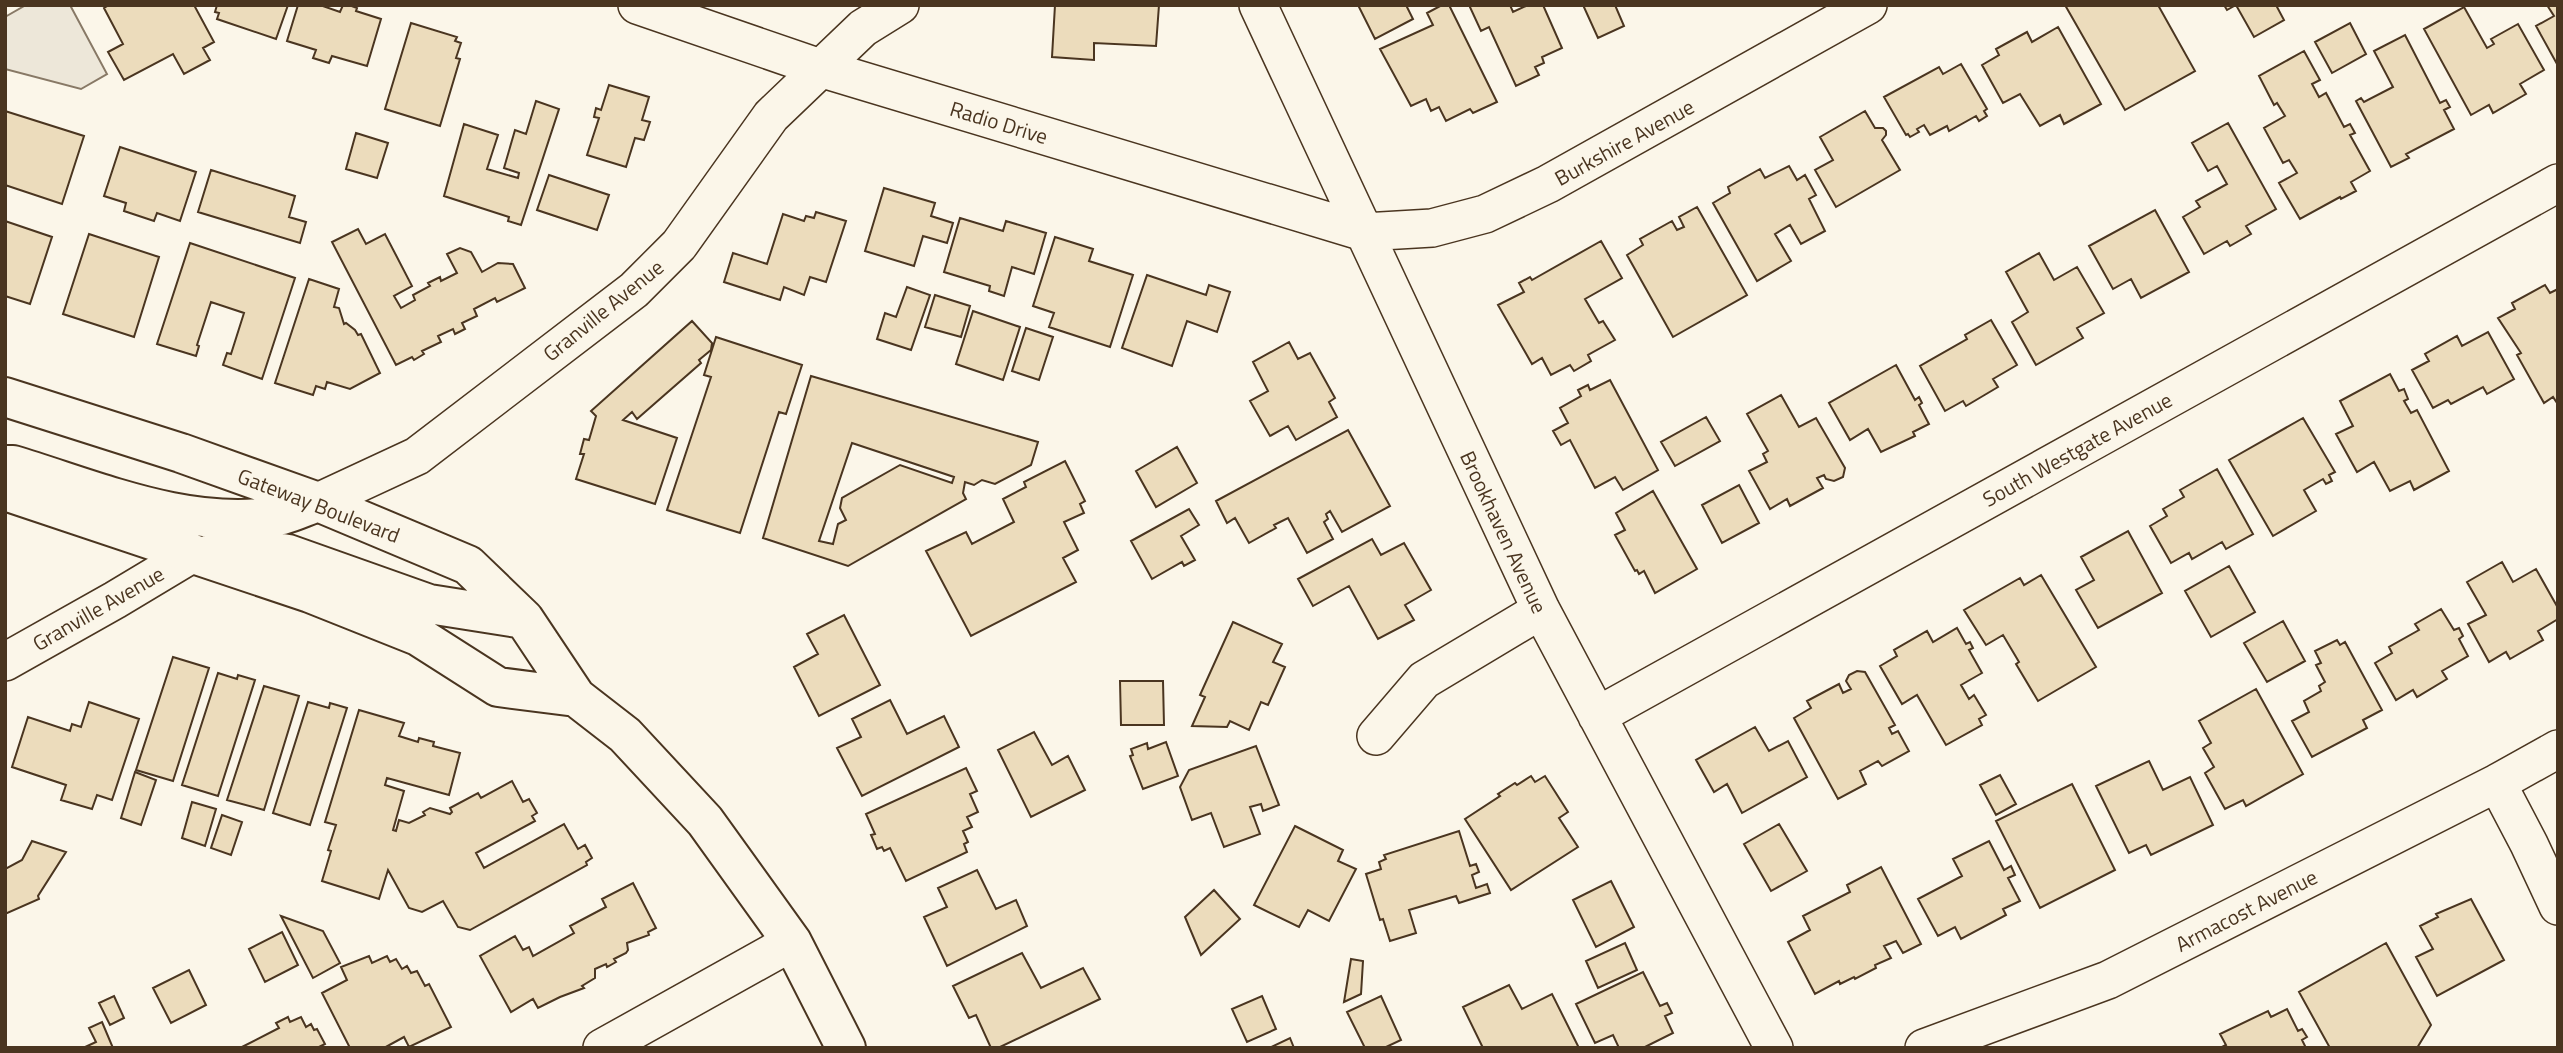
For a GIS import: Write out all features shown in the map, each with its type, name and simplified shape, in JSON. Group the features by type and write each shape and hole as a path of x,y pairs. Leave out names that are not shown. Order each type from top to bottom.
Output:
{"main road":[{"name":"Gateway Boulevard","path":"5,397 181,453 318,502 468,565 524,619 576,697 625,735 705,821 792,943 846,1048"},
{"path":"5,465 13,465 159,509 220,520 283,515 318,502"},
{"path":"5,491 310,593 418,636 498,687 576,697"},
{"path":"190,555 245,547 288,554 429,604 524,619"}],"street":[{"name":"Radio Drive","path":"637,5 820,68 1364,232"},
{"name":"Granville Avenue","path":"318,502 417,456 634,290 679,245 771,116 863,28 900,5"},
{"name":"Brookhaven Avenue","path":"1258,5 1541,610 1774,1048"},
{"name":"Burkshire Avenue","path":"1364,232 1432,228 1485,215 1548,184 1868,5"},
{"name":"South Westgate Avenue","path":"1597,716 2558,183"},
{"name":"Granville Avenue","path":"5,662 190,555"},
{"path":"1376,736 1424,680 1541,610"},
{"name":"Armacost Avenue","path":"1924,1048 2109,980 2497,783 2558,748"},
{"path":"2497,783 2558,905"},
{"path":"602,1048 792,943"}],"shaded area":[{"path":"26,5 70,5 107,74 81,89 5,69 5,17"}],"building":[{"path":"109,5 194,5 214,42 203,48 210,60 184,74 173,54 124,80 108,52 123,44 104,8"},
{"path":"217,5 288,5 276,39 217,19"},
{"path":"298,5 320,5 340,12 343,5 349,5 357,8 356,11 381,19 367,66 332,56 329,63 313,58 316,50 287,41"},
{"path":"1055,5 1159,5 1156,46 1094,43 1094,60 1052,57"},
{"path":"1358,5 1406,5 1413,19 1375,39"},
{"path":"1442,5 1449,5 1497,102 1473,113 1470,109 1446,121 1439,107 1431,111 1426,99 1411,106 1380,49 1433,25 1427,13"},
{"path":"1469,5 1510,5 1513,12 1528,5 1543,5 1562,48 1542,57 1544,63 1535,67 1539,75 1516,86 1489,27 1481,31"},
{"path":"1583,5 1615,5 1624,26 1598,38"},
{"path":"2065,5 2158,5 2195,71 2125,110"},
{"path":"2236,5 2276,5 2284,20 2254,37"},
{"path":"2547,5 2558,5 2557,64 2536,26 2554,16"},
{"path":"2464,7 2487,48 2494,44 2491,39 2518,24 2544,70 2520,84 2526,94 2493,113 2489,105 2471,115 2424,29"},
{"path":"411,23 457,37 455,41 461,43 456,58 460,59 440,126 385,109"},
{"path":"2350,23 2366,54 2332,73 2315,42"},
{"path":"2058,27 2101,104 2064,124 2060,115 2040,126 2020,94 2003,103 1982,65 1999,55 1996,49 2027,32 2032,42"},
{"path":"2405,35 2440,103 2446,100 2450,107 2444,110 2454,129 2406,154 2409,158 2391,167 2356,101 2361,98 2364,102 2393,87 2374,51"},
{"path":"2304,51 2320,80 2312,84 2319,97 2326,93 2344,127 2350,124 2355,133 2350,135 2370,171 2351,182 2356,191 2300,219 2279,183 2297,173 2289,160 2283,163 2264,128 2285,116 2277,103 2274,105 2259,76"},
{"path":"1961,64 1987,109 1984,111 1987,116 1979,121 1976,116 1949,131 1947,126 1930,135 1924,125 1910,137 1906,135 1884,97 1939,67 1943,74"},
{"path":"609,85 649,97 642,120 650,122 644,140 635,138 626,167 587,155 599,118 594,117 596,108 601,110"},
{"path":"536,101 559,109 521,225 508,221 509,217 444,196 464,124 498,135 487,169 518,178 519,173 504,168 515,130 526,134"},
{"path":"5,111 84,136 62,204 5,185"},
{"path":"1865,111 1875,128 1883,128 1886,131 1882,140 1900,170 1836,207 1815,170 1833,160 1820,137"},
{"path":"2228,123 2276,209 2246,226 2251,234 2230,246 2227,241 2204,254 2183,217 2200,207 2196,201 2227,184 2217,166 2208,171 2192,143"},
{"path":"356,133 388,143 377,178 346,169"},
{"path":"120,147 196,172 180,221 157,213 154,221 124,211 126,203 104,196"},
{"path":"1789,166 1797,180 1805,175 1816,195 1809,199 1825,231 1801,244 1790,225 1775,234 1791,261 1757,281 1713,203 1730,193 1728,187 1760,169 1765,178"},
{"path":"211,170 295,196 289,217 306,222 300,243 198,212"},
{"path":"549,175 609,195 597,230 537,210"},
{"path":"884,188 935,203 931,216 953,223 947,243 923,236 914,266 865,251"},
{"path":"1697,207 1747,295 1673,337 1627,255 1643,245 1640,239 1672,221 1677,230 1684,227 1679,217"},
{"path":"2155,210 2189,272 2141,298 2131,279 2113,289 2089,246"},
{"path":"816,212 846,221 826,282 810,277 804,295 784,287 780,300 724,282 733,253 767,264 783,214 804,221 806,216 814,218"},
{"path":"960,218 1003,231 1006,221 1046,233 1034,274 1012,267 1004,296 989,291 990,286 944,272"},
{"path":"5,221 52,237 30,304 5,296"},
{"path":"358,229 366,244 385,234 412,286 394,296 401,308 415,300 413,295 430,286 428,283 440,277 441,281 457,273 447,254 460,248 471,252 482,272 498,263 513,264 525,288 497,302 495,298 474,309 477,316 462,323 465,329 455,334 453,329 438,336 441,342 422,351 424,354 396,365 332,242"},
{"path":"89,234 159,257 134,337 63,314"},
{"path":"1055,237 1093,249 1089,261 1133,275 1110,347 1049,327 1054,313 1033,306"},
{"path":"1601,241 1622,278 1585,299 1599,323 1603,321 1615,340 1588,355 1591,361 1574,371 1570,365 1551,375 1542,358 1532,364 1498,305 1524,292 1519,283 1530,277 1532,280"},
{"path":"190,243 295,278 262,379 223,365 227,353 231,354 244,313 211,302 196,356 157,344"},
{"path":"2039,253 2054,280 2077,267 2104,313 2077,328 2083,338 2036,365 2012,322 2028,312 2006,272"},
{"path":"1147,275 1206,295 1209,285 1230,292 1217,332 1187,321 1172,366 1122,348"},
{"path":"309,279 339,289 334,307 339,308 344,324 358,335 361,334 380,373 350,389 327,382 325,389 316,386 313,395 275,383"},
{"path":"2545,285 2550,293 2558,289 2557,403 2553,397 2544,403 2517,355 2521,353 2498,318 2515,309 2512,303"},
{"path":"907,287 930,295 911,350 877,339 885,313 896,317"},
{"path":"935,295 970,306 961,337 925,327"},
{"path":"973,311 1020,327 1003,380 956,364"},
{"path":"1991,320 2017,365 1993,379 1998,387 1966,406 1963,401 1945,411 1920,366 1967,339 1965,335"},
{"path":"692,321 712,343 711,350 699,360 701,363 637,419 632,412 623,420 677,438 655,504 576,479 584,454 580,454 584,439 589,440 596,416 591,411"},
{"path":"1026,328 1053,337 1039,380 1012,371"},
{"path":"2488,332 2514,379 2487,394 2483,387 2451,404 2448,400 2433,408 2412,370 2429,361 2425,354 2457,336 2462,346"},
{"path":"716,337 802,365 786,414 779,412 740,533 667,510 711,377 704,375"},
{"path":"1289,342 1298,359 1310,353 1335,398 1329,402 1337,417 1296,440 1288,426 1270,436 1250,401 1268,391 1253,362"},
{"path":"1896,365 1915,400 1919,397 1922,403 1919,405 1929,424 1913,432 1915,436 1881,452 1868,429 1850,440 1829,403"},
{"path":"2390,374 2399,391 2404,389 2408,399 2404,401 2411,413 2417,410 2449,471 2414,490 2410,481 2390,491 2374,462 2357,472 2336,434 2353,426 2340,401"},
{"path":"811,376 1038,442 1031,465 995,484 982,480 974,485 965,482 963,493 966,499 848,566 763,538","holes":["852,443 954,477 952,483 900,465 842,498 840,508 846,520 838,524 833,544 819,541"]},
{"path":"1610,380 1658,470 1623,490 1615,477 1595,488 1570,440 1561,445 1553,431 1568,423 1560,408 1581,396 1578,390 1588,385 1590,390"},
{"path":"1781,395 1799,427 1816,418 1845,468 1843,477 1834,481 1826,479 1824,475 1817,478 1823,488 1790,506 1787,499 1770,509 1749,471 1767,462 1763,454 1768,451 1747,414"},
{"path":"1706,417 1720,441 1675,466 1661,442"},
{"path":"2303,418 2335,472 2329,475 2332,481 2326,484 2323,479 2304,490 2316,511 2273,536 2229,460"},
{"path":"1348,430 1390,506 1342,532 1330,511 1324,522 1333,539 1307,553 1288,518 1249,543 1235,518 1227,523 1216,501"},
{"path":"1177,447 1197,483 1156,507 1136,471"},
{"path":"1065,461 1085,501 1080,504 1084,513 1064,522 1078,550 1063,558 1076,582 971,636 926,551 966,532 972,544 1014,522 1003,499 1026,487 1024,482"},
{"path":"2217,469 2253,534 2226,549 2222,542 2192,559 2189,553 2171,563 2150,526 2167,516 2163,509 2184,497 2180,490"},
{"path":"1739,485 1759,523 1722,543 1702,505"},
{"path":"1653,491 1697,569 1655,593 1644,571 1639,574 1635,571 1615,535 1625,530 1616,513"},
{"path":"1189,509 1199,525 1181,536 1195,560 1184,566 1182,562 1152,579 1131,541"},
{"path":"2128,531 2162,593 2098,628 2076,590 2094,580 2081,557"},
{"path":"1372,539 1381,555 1404,543 1431,590 1405,605 1414,620 1378,639 1349,586 1313,606 1298,579"},
{"path":"2502,562 2513,582 2536,569 2558,608 2558,619 2538,631 2543,640 2510,659 2506,652 2489,662 2468,624 2486,615 2467,582"},
{"path":"2229,566 2255,612 2211,637 2185,591"},
{"path":"2041,575 2096,667 2038,701 2016,664 2019,662 2003,635 1986,645 1964,610 2020,578 2024,585"},
{"path":"2441,609 2454,630 2459,628 2463,636 2459,639 2468,656 2442,671 2447,679 2417,697 2413,690 2396,700 2375,663 2392,653 2389,647 2419,630 2415,624"},
{"path":"844,615 880,685 819,716 794,667 818,654 807,634"},
{"path":"2283,621 2305,661 2267,682 2244,643"},
{"path":"1233,622 1282,644 1273,662 1285,667 1268,705 1261,702 1249,730 1230,721 1227,727 1192,726 1205,697 1200,695"},
{"path":"1957,628 1966,644 1970,642 1973,648 1969,650 1982,673 1961,685 1969,699 1974,695 1986,715 1979,719 1982,725 1946,745 1917,695 1902,704 1880,666 1897,656 1894,650 1927,631 1933,642"},
{"path":"2337,640 2340,645 2345,642 2382,710 2363,720 2367,728 2312,757 2292,721 2309,712 2304,701 2321,691 2319,686 2325,682 2316,665 2321,663 2315,651"},
{"path":"173,657 209,668 173,781 136,770"},
{"path":"1857,671 1865,672 1895,725 1889,728 1892,734 1898,731 1909,751 1882,766 1878,761 1860,771 1866,784 1838,799 1794,718 1811,708 1807,701 1839,684 1843,693 1851,689 1846,681 1849,675"},
{"path":"218,673 237,679 238,675 255,680 218,796 182,785"},
{"path":"1120,681 1163,681 1164,725 1121,725"},
{"path":"264,686 299,696 264,810 227,800"},
{"path":"2256,689 2303,774 2246,806 2243,800 2225,809 2205,773 2214,767 2203,748 2211,743 2199,721"},
{"path":"890,700 907,734 944,716 959,747 862,796 837,748 861,737 852,719"},
{"path":"89,702 139,719 112,800 97,795 92,809 61,800 66,785 12,767 28,717 70,731 72,724 81,727"},
{"path":"308,702 329,708 330,703 347,708 310,825 273,813"},
{"path":"359,710 404,723 399,736 418,742 419,738 434,742 433,746 460,753 449,795 387,778 385,785 404,791 393,830 396,831 399,820 409,823 425,815 423,812 430,808 450,814 450,808 478,793 481,798 512,781 523,802 529,799 537,813 532,816 535,821 476,853 484,868 564,824 578,849 585,845 592,858 586,862 587,865 470,930 458,927 443,901 422,912 409,908 388,870 379,899 322,881 336,825 325,822"},
{"path":"1755,727 1769,751 1788,741 1807,777 1742,813 1727,784 1714,792 1696,760"},
{"path":"1034,732 1052,765 1068,756 1085,790 1031,817 998,750"},
{"path":"1166,742 1178,776 1143,789 1130,756 1133,755 1131,749 1147,743 1148,749"},
{"path":"1256,746 1279,805 1263,811 1261,804 1250,807 1260,834 1224,847 1211,813 1192,820 1180,787 1189,770"},
{"path":"2149,761 2163,790 2190,777 2213,825 2151,855 2146,845 2129,853 2096,786"},
{"path":"966,768 977,791 970,794 978,812 967,817 972,827 963,831 968,842 964,844 967,852 906,881 890,848 884,851 882,847 877,849 871,835 875,834 866,814"},
{"path":"135,772 156,780 141,825 121,818"},
{"path":"2000,775 2016,804 1996,815 1980,785"},
{"path":"1531,776 1535,782 1545,776 1568,812 1559,818 1578,847 1511,890 1465,819 1500,796 1498,794"},
{"path":"2072,784 2115,870 2040,908 1996,821"},
{"path":"192,802 216,809 205,846 182,838"},
{"path":"222,815 242,822 231,855 211,848"},
{"path":"1779,824 1807,871 1771,891 1744,844"},
{"path":"1295,826 1343,850 1338,861 1356,869 1329,921 1308,910 1299,927 1254,905"},
{"path":"1459,831 1470,866 1476,864 1479,872 1472,875 1476,888 1487,884 1490,893 1459,903 1456,896 1409,910 1416,933 1390,941 1383,919 1380,920 1366,874 1381,869 1379,862 1386,859 1384,855"},
{"path":"32,841 66,852 38,896 39,899 5,914 5,869 22,860"},
{"path":"1989,841 2004,870 2011,866 2015,875 2008,878 2020,901 2003,909 2006,915 1961,939 1955,927 1938,936 1918,899 1962,876 1953,859"},
{"path":"1881,867 1921,944 1903,953 1896,941 1884,946 1891,958 1855,979 1854,977 1840,984 1839,981 1815,994 1788,942 1810,930 1803,916 1850,892 1847,885"},
{"path":"977,870 996,909 1016,900 1027,926 947,966 924,917 947,907 938,888"},
{"path":"1611,881 1634,927 1596,947 1573,900"},
{"path":"633,883 656,928 648,932 649,935 627,943 628,950 614,959 616,962 595,969 595,978 582,986 584,988 538,1008 533,999 511,1012 480,956 515,936 523,950 529,947 533,956 574,933 570,926 606,907 602,899"},
{"path":"1214,890 1240,919 1201,955 1185,917"},
{"path":"2471,899 2504,960 2437,996 2416,957 2433,949 2420,926 2438,917 2436,914"},
{"path":"281,916 323,931 340,963 313,978"},
{"path":"282,932 298,965 265,982 249,949"},
{"path":"1625,943 1637,970 1598,988 1586,961"},
{"path":"2386,943 2431,1025 2417,1048 2330,1048 2299,992"},
{"path":"1022,953 1041,988 1083,968 1100,999 998,1048 991,1048 976,1015 969,1018 953,986"},
{"path":"369,956 372,963 387,956 390,962 396,959 402,969 407,966 411,973 417,971 425,986 429,984 451,1027 409,1047 404,1037 384,1048 350,1048 322,993 347,980 341,967"},
{"path":"1351,959 1363,961 1361,994 1344,1002"},
{"path":"189,970 206,1005 171,1023 153,988"},
{"path":"1643,972 1660,1006 1667,1003 1672,1013 1665,1016 1673,1033 1643,1048 1619,1048 1613,1035 1595,1043 1576,1004"},
{"path":"1509,985 1522,1009 1552,994 1579,1048 1483,1048 1463,1007"},
{"path":"114,996 124,1018 110,1025 99,1003"},
{"path":"1262,996 1276,1029 1247,1042 1232,1009"},
{"path":"1381,996 1401,1040 1384,1048 1365,1048 1347,1012"},
{"path":"2287,1009 2298,1031 2302,1029 2307,1037 2302,1040 2306,1048 2220,1048 2226,1045 2220,1034 2268,1011 2271,1017"},
{"path":"288,1017 290,1022 301,1017 306,1027 311,1024 325,1044 317,1048 240,1048 279,1028 276,1023"},
{"path":"102,1022 113,1048 83,1048 96,1042 89,1028"},
{"path":"1290,1038 1294,1048 1269,1048"}]}
